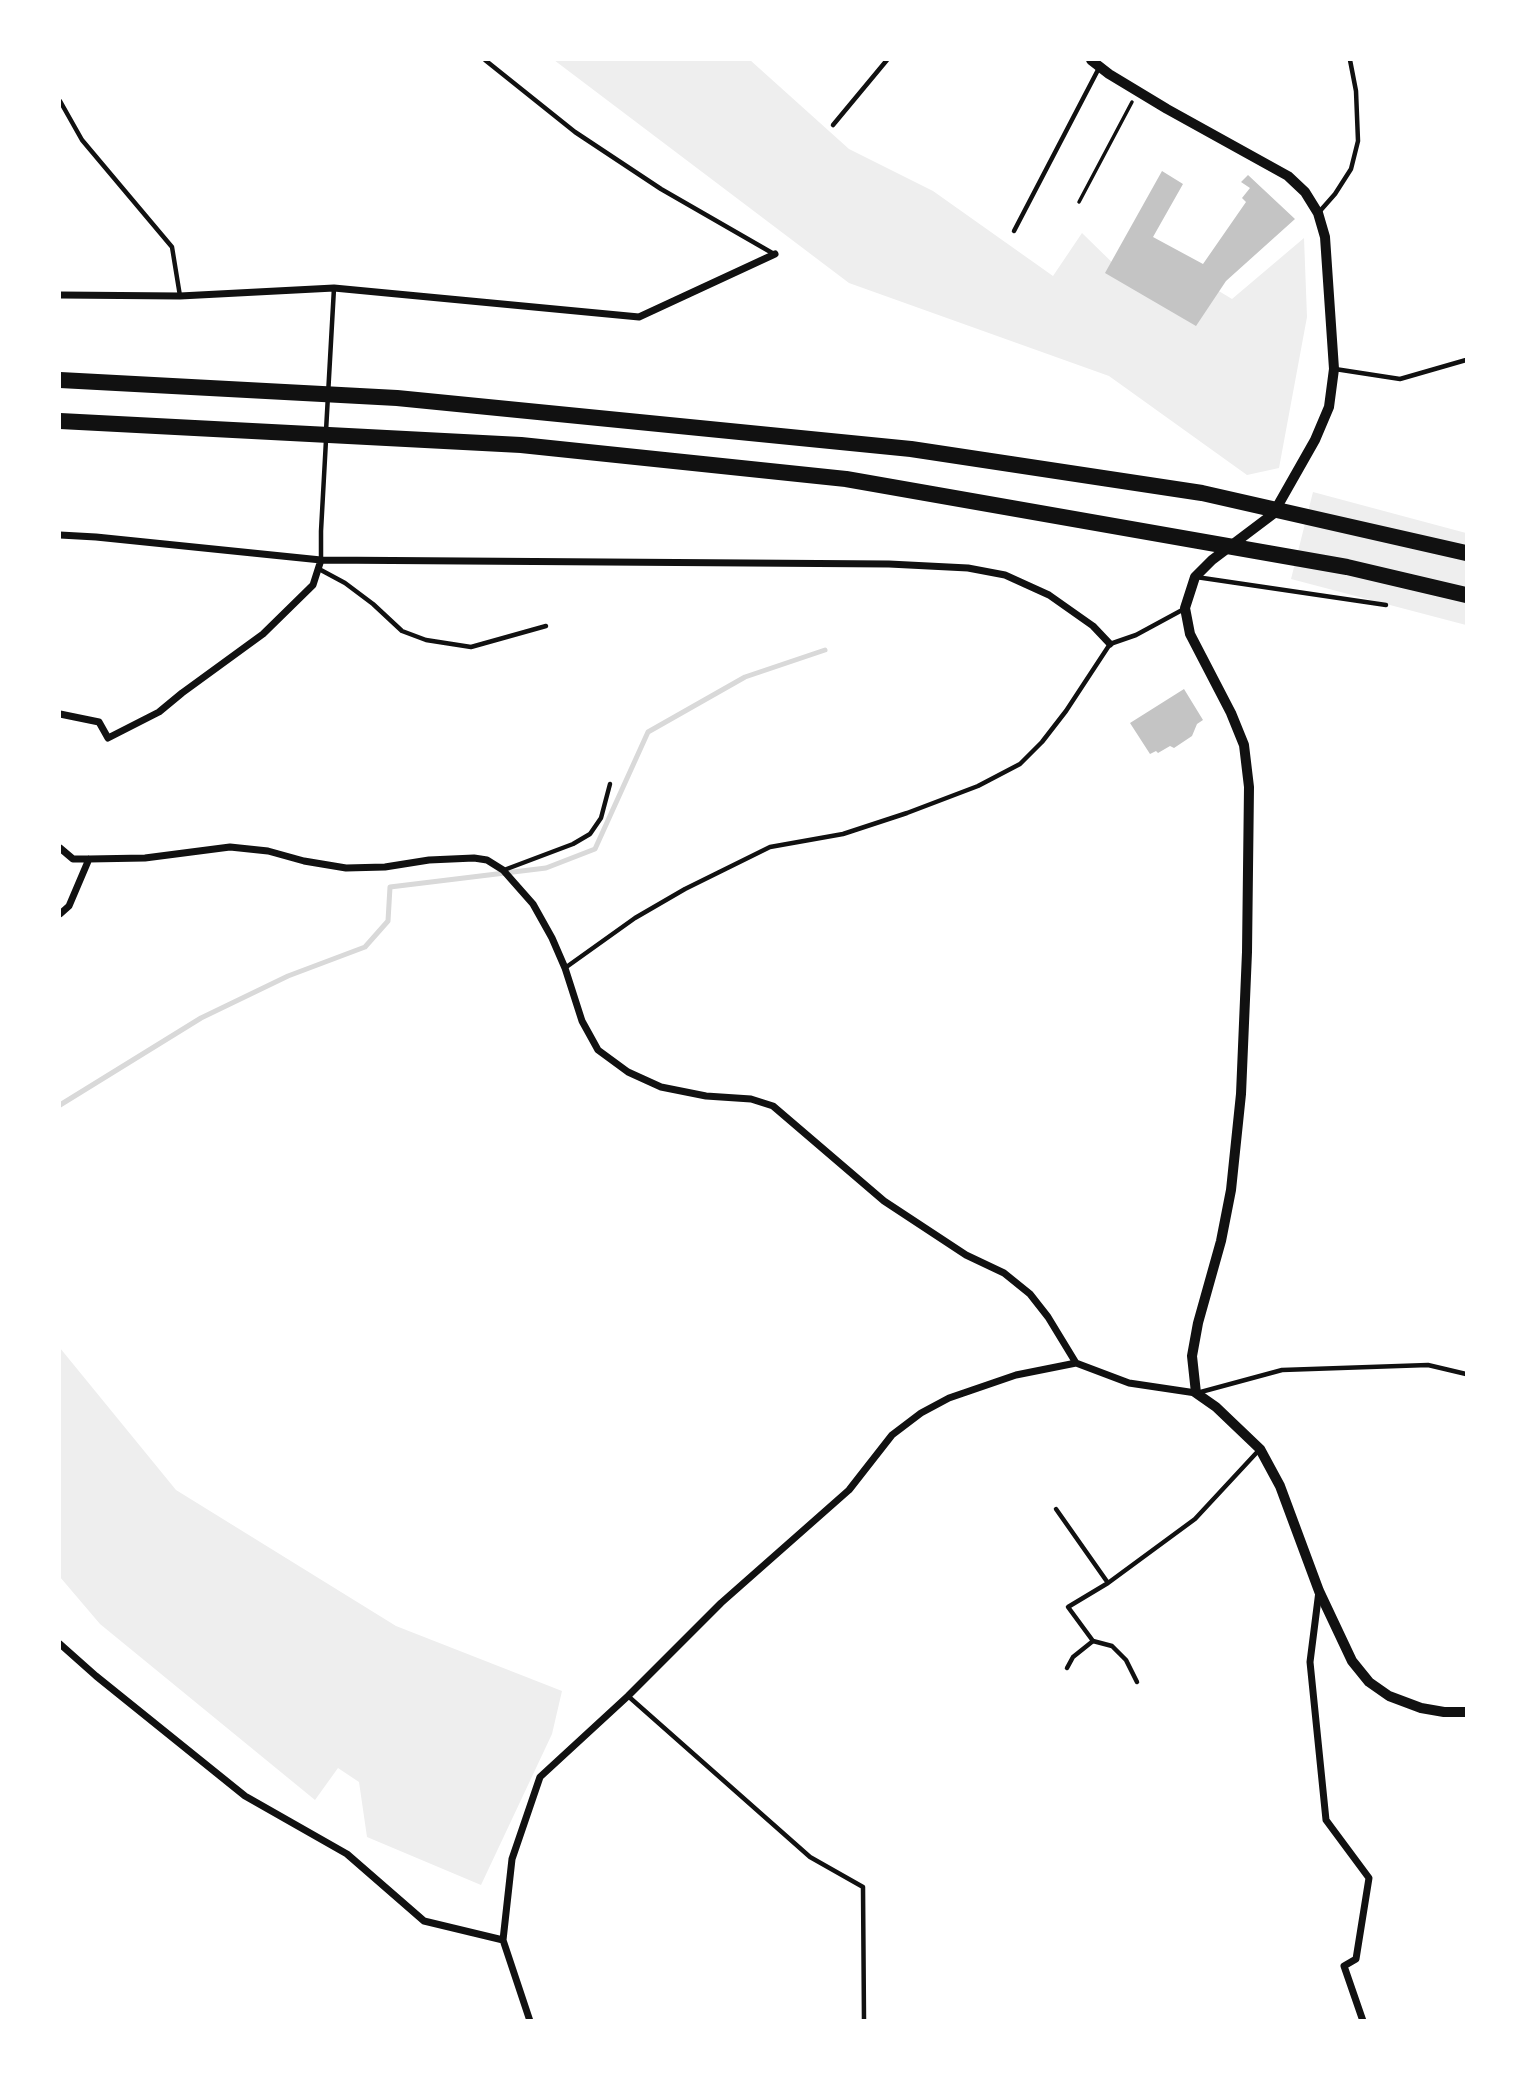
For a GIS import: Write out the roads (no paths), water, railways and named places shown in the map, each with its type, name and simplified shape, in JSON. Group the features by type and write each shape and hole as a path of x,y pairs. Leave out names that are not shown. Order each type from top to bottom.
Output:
{"highway":[{"path":"60,380 397,398 911,449 1202,493 1466,553"},
{"path":"60,421 521,445 846,479 1192,538 1347,567 1466,595"}],"street":[{"path":"1096,63 1138,91 1288,176 1306,192 1318,213 1325,237 1334,369 1329,407 1315,440 1273,514 1212,560 1195,577 1185,608 1189,634 1231,713 1244,745 1249,787 1247,952 1241,1094 1231,1190 1222,1241 1198,1323 1192,1356 1196,1393"},
{"path":"60,295 180,296 334,288 639,317 775,254"},
{"path":"60,535 321,560 889,564 968,568 1005,575 1049,594 1093,626 1110,644"},
{"path":"60,714 99,722 108,738 159,712 263,634 313,585 321,560"},
{"path":"60,848 73,859 89,859 145,858 230,847 268,851 304,861 346,868 385,867 429,860 487,860 503,870 533,904 552,938 582,1021 598,1050 628,1072 661,1087 706,1096 751,1098 773,1106 884,1201 966,1255 1004,1273 1030,1294 1048,1317 1076,1363"},
{"path":"60,914 69,906 89,859"},
{"path":"530,2021 503,1940 512,1859 540,1777 628,1696 721,1603 849,1490 892,1435 921,1413 949,1398 1016,1375 1076,1363 1129,1383 1196,1393 1216,1406 1260,1449 1280,1486 1319,1591 1352,1661 1369,1682 1389,1696 1421,1708 1466,1712"},
{"path":"1319,1591 1310,1662 1325,1820 1369,1878 1356,1959 1344,1966 1363,2021"},
{"path":"60,1644 245,1796 346,1854 424,1922 503,1940"}],"lane":[{"path":"485,60 575,132 661,189 775,254"},
{"path":"833,125 887,60"},
{"path":"1318,213 1351,170 1358,141 1356,91 1350,60"},
{"path":"1014,231 1096,63"},
{"path":"60,101 82,140 172,247 180,296"},
{"path":"321,560 334,288"},
{"path":"1334,369 1400,379 1466,360"},
{"path":"319,569 363,597 402,631 426,640 471,648 546,626"},
{"path":"1195,577 1386,605"},
{"path":"565,968 635,918 685,889 771,847 843,834 907,813 978,786 1020,764 1042,742 1066,711 1110,644 1136,635 1185,608"},
{"path":"503,870 573,844 590,834 601,818 610,784"},
{"path":"1196,1393 1282,1370 1428,1365 1466,1374"},
{"path":"1137,1682 1126,1660 1112,1646 1093,1641 1068,1607 1108,1583 1195,1519 1260,1449"},
{"path":"1056,1509 1108,1583"},
{"path":"1067,1668 1073,1657 1093,1641"},
{"path":"628,1696 810,1857 863,1887 864,2021"}],"waterway":[{"path":"60,1105 201,1018 288,976 365,947 388,921 390,887 546,868 595,849 648,732 745,677 825,650"}]}
